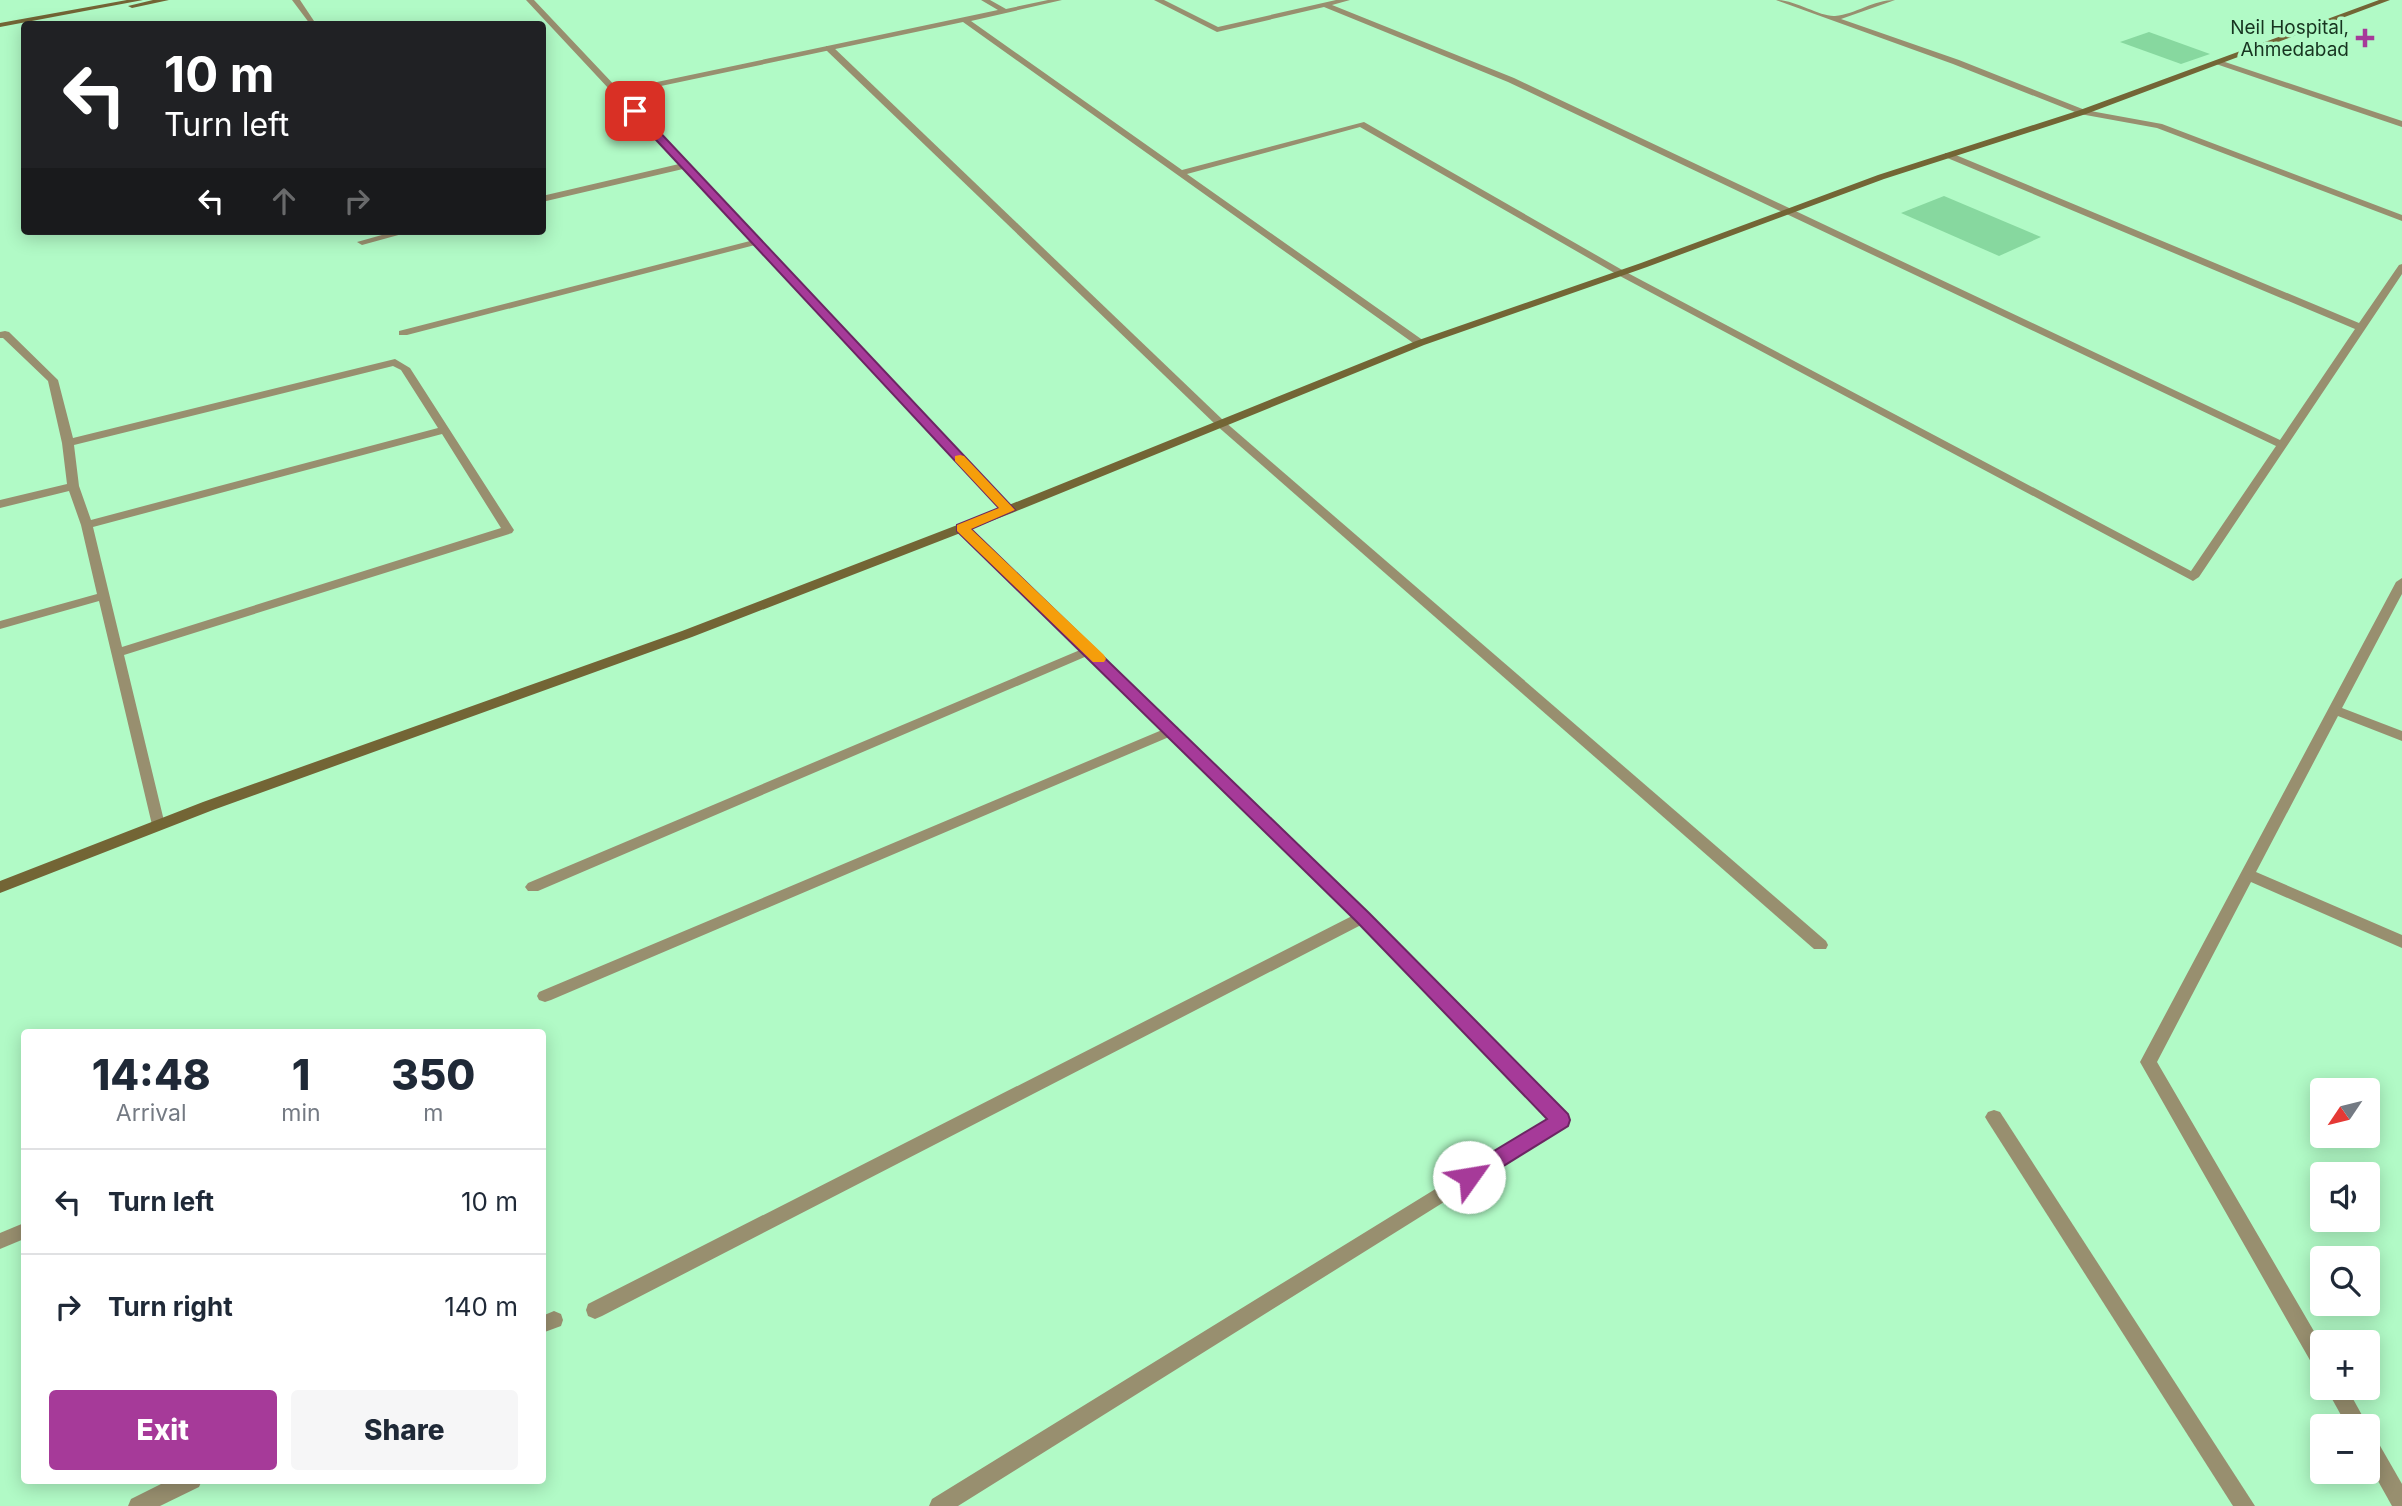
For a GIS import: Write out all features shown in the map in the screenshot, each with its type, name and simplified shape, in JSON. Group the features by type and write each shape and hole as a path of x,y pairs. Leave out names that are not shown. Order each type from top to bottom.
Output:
{"street":[{"path":"31,21 139,0"},
{"path":"49,21 165,0"},
{"path":"296,0 311,21"},
{"path":"530,0 543,21"},
{"path":"985,0 1003,11"},
{"path":"618,93 1058,0"},
{"path":"1158,0 1217,30 1346,0"},
{"path":"1780,0 1956,62 2083,112 2159,126 2402,218"},
{"path":"1833,19 1891,0"},
{"path":"0,887 159,825 687,634 1008,510 1420,343 1948,155 2083,112 2386,0"},
{"path":"1325,5 1511,80 2282,445"},
{"path":"964,20 1420,343"},
{"path":"0,27 21,23"},
{"path":"0,27 21,25"},
{"path":"546,25 618,93 1008,510"},
{"path":"829,48 1220,423 1820,945"},
{"path":"2219,62 2402,124"},
{"path":"1180,173 1361,124 1621,273 2193,577 2402,267"},
{"path":"1948,155 2361,328"},
{"path":"546,198 684,166"},
{"path":"362,242 391,235"},
{"path":"404,333 756,242"},
{"path":"0,335 5,334 53,380 68,443 73,486 87,525 159,825"},
{"path":"68,443 395,362 405,368 508,530 117,653"},
{"path":"87,525 445,430"},
{"path":"0,504 73,486"},
{"path":"939,1506 1561,1120 1363,917 962,528"},
{"path":"2310,1342 2148,1062 2402,582"},
{"path":"0,625 104,596"},
{"path":"533,887 1090,650"},
{"path":"2334,710 2402,736"},
{"path":"545,996 1173,730"},
{"path":"2247,874 2402,942"},
{"path":"595,1310 1363,917"},
{"path":"1994,1117 2245,1506"},
{"path":"0,1241 21,1232"},
{"path":"2380,1465 2402,1504"},
{"path":"138,1506 184,1484"}],"green space":[{"path":"2149,32 2210,54 2181,64 2120,42"},
{"path":"1944,196 2041,237 1999,256 1901,213"}],"slow traffic":[{"path":"960,458 1008,510 962,528 1098,659"}],"place":[{"name":"Neil Hospital, Ahmedabad","path":"2365,38"}],"route":[{"path":"635,111 1008,510 962,528 1363,917 1561,1120 1469,1177"}]}
